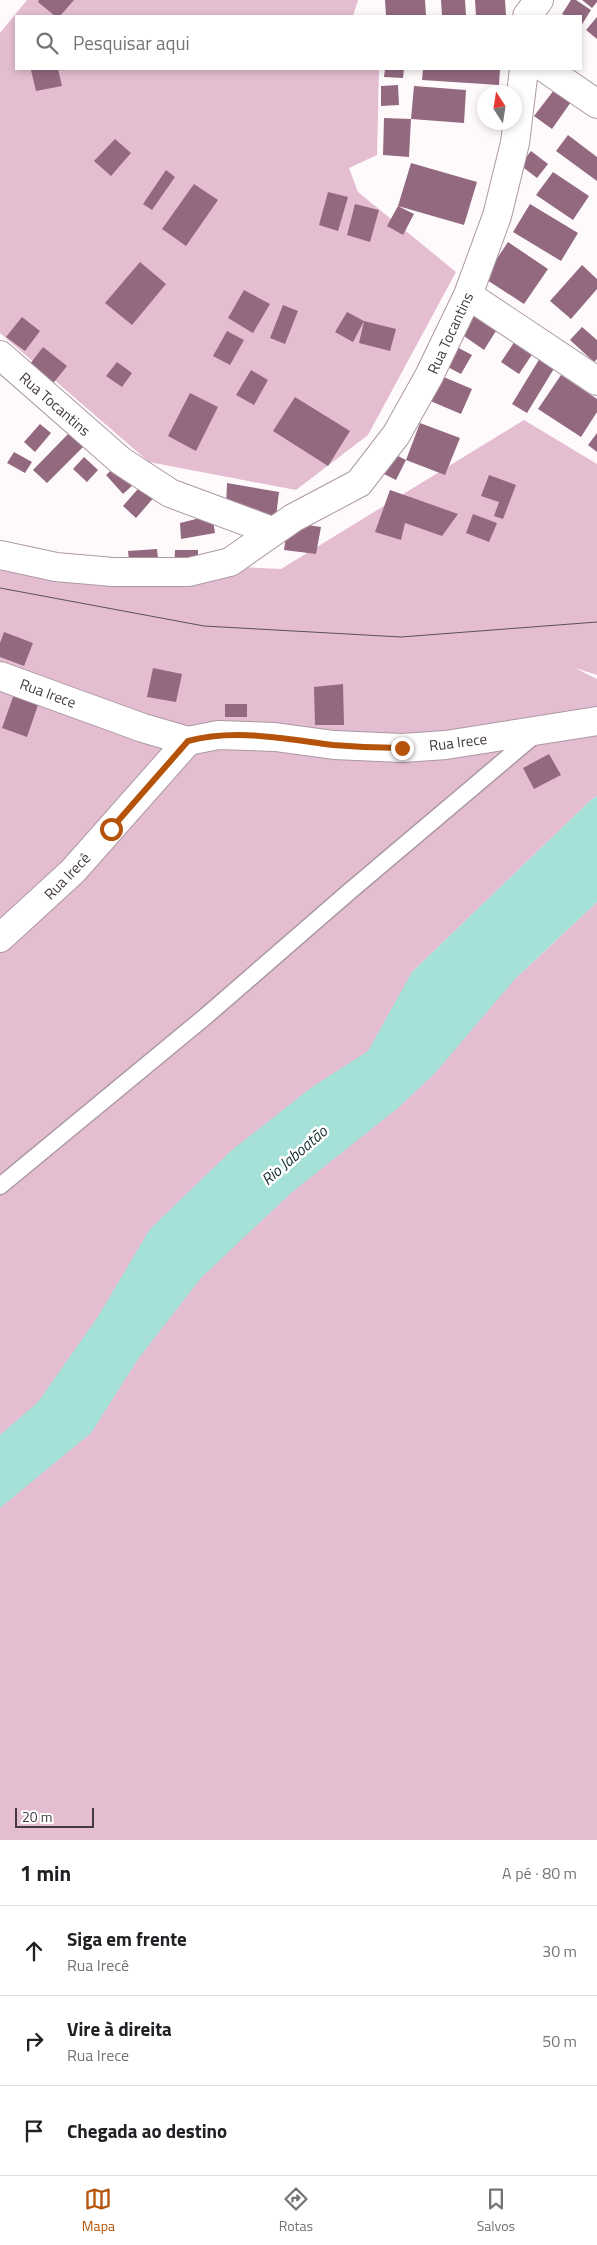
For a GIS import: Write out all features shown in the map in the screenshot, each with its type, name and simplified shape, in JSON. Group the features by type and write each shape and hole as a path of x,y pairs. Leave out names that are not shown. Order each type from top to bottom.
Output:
{"street":[{"path":"521,0 526,15"},
{"path":"527,15 540,0"},
{"name":"Rua Tocantins","path":"0,555 66,568 113,572 190,572 230,562 272,531 359,483 400,426 430,376 468,295 497,216 514,143 524,70"},
{"path":"547,70 597,104"},
{"path":"468,295 597,381"},
{"name":"Rua Tocantins","path":"0,355 121,461 170,493 272,531"},
{"name":"Rua Irece","path":"0,676 142,728 188,741 218,735 256,736 334,745 402,748 446,745 597,721"},
{"name":"Rua Irecê","path":"0,938 73,871 188,741"}],"lane":[{"path":"0,1186 198,1022 350,890 540,731"}],"shaded area":[{"path":"27,0 358,0 353,15 15,15 15,70 379,70 377,155 349,168 358,192 456,272 368,435 296,490 149,462 0,333 0,33"},
{"path":"524,420 597,464 597,675 575,668 597,679 597,796 412,972 515,979 597,902 597,1840 0,1840 0,546 58,558 281,569"}],"water":[{"name":"Rio Jaboatão","path":"597,796 597,902 515,979 435,1073 398,1108 291,1193 201,1278 138,1359 91,1433 0,1508 0,1435 38,1402 97,1318 150,1229 232,1150 312,1087 368,1051 412,972"}],"building":[{"path":"39,0 74,0 61,15 54,15 38,2"},
{"path":"385,0 425,0 426,15 386,15"},
{"path":"441,0 465,0 466,15 442,15"},
{"path":"475,0 505,0 506,15 476,15"},
{"path":"571,0 576,0 591,10 582,24 582,15 562,14"},
{"path":"582,0 597,0 597,2 592,8"},
{"path":"597,17 597,39 586,30"},
{"path":"31,70 58,70 62,86 36,91"},
{"path":"385,70 404,70 403,78 384,77"},
{"path":"423,70 500,70 499,85 422,80"},
{"path":"398,85 399,105 381,106 381,86"},
{"path":"414,86 466,90 464,123 411,119"},
{"path":"554,90 571,102 552,129 534,116"},
{"path":"384,118 411,119 409,157 383,155"},
{"path":"568,135 597,157 597,181 556,151"},
{"path":"115,139 131,153 111,176 94,161"},
{"path":"531,151 548,164 537,178 520,165"},
{"path":"411,163 477,182 464,225 398,206"},
{"path":"166,170 175,177 152,210 143,204"},
{"path":"553,172 589,196 573,220 536,195"},
{"path":"194,184 218,200 186,246 162,229"},
{"path":"328,192 348,197 338,231 319,225"},
{"path":"355,204 379,210 370,242 347,235"},
{"path":"530,204 578,233 561,261 513,232"},
{"path":"398,206 414,214 403,235 387,226"},
{"path":"508,242 548,269 524,304 484,278"},
{"path":"140,262 166,284 132,325 105,303"},
{"path":"582,265 597,279 597,289 571,319 550,301"},
{"path":"244,290 270,304 253,333 228,318"},
{"path":"283,305 298,311 285,344 270,338"},
{"path":"347,312 364,321 353,342 335,332"},
{"path":"474,316 496,331 484,350 461,334"},
{"path":"22,317 40,331 25,351 6,337"},
{"path":"364,321 396,329 390,351 359,343"},
{"path":"582,327 597,340 597,359 594,362 570,340"},
{"path":"227,331 244,340 230,365 213,356"},
{"path":"515,341 533,353 519,374 501,362"},
{"path":"453,345 472,355 461,374 442,364"},
{"path":"43,347 67,366 51,386 27,368"},
{"path":"543,353 558,362 527,413 512,404"},
{"path":"117,362 132,373 122,387 106,376"},
{"path":"251,370 268,380 254,405 236,395"},
{"path":"439,375 472,389 461,414 428,400"},
{"path":"561,375 597,399 597,412 581,437 538,409"},
{"path":"190,393 218,407 196,451 168,436"},
{"path":"295,397 350,431 328,466 273,431"},
{"path":"420,423 460,438 445,475 406,460"},
{"path":"40,424 51,433 35,452 24,442"},
{"path":"69,433 83,447 47,483 33,470"},
{"path":"597,433 597,452 588,445"},
{"path":"388,451 406,460 396,480 378,471"},
{"path":"14,452 32,462 25,473 7,463"},
{"path":"84,457 98,470 87,482 73,469"},
{"path":"116,466 133,485 123,494 106,475"},
{"path":"489,475 516,485 503,519 494,516 499,502 481,496"},
{"path":"143,483 156,495 136,518 123,506"},
{"path":"227,483 279,492 276,517 226,507"},
{"path":"390,490 458,514 442,536 405,523 401,540 375,532"},
{"path":"473,514 497,523 489,542 466,533"},
{"path":"212,515 215,533 181,539 180,523"},
{"path":"288,522 321,527 316,554 284,550"},
{"path":"157,549 158,558 129,560 128,551"},
{"path":"175,550 198,550 198,568 174,568"},
{"path":"4,632 33,643 24,666 0,657 0,643"},
{"path":"153,668 182,674 176,702 147,697"},
{"path":"343,684 344,725 315,725 314,687"},
{"path":"14,694 39,702 27,737 2,728"},
{"path":"225,704 247,704 247,717 225,717"},
{"path":"549,754 561,775 534,789 523,768"}],"tram line":[{"path":"0,588 204,626 401,637 597,622"}],"route":[{"path":"111,829 188,741 218,735 275,737 334,745 402,748"}]}
